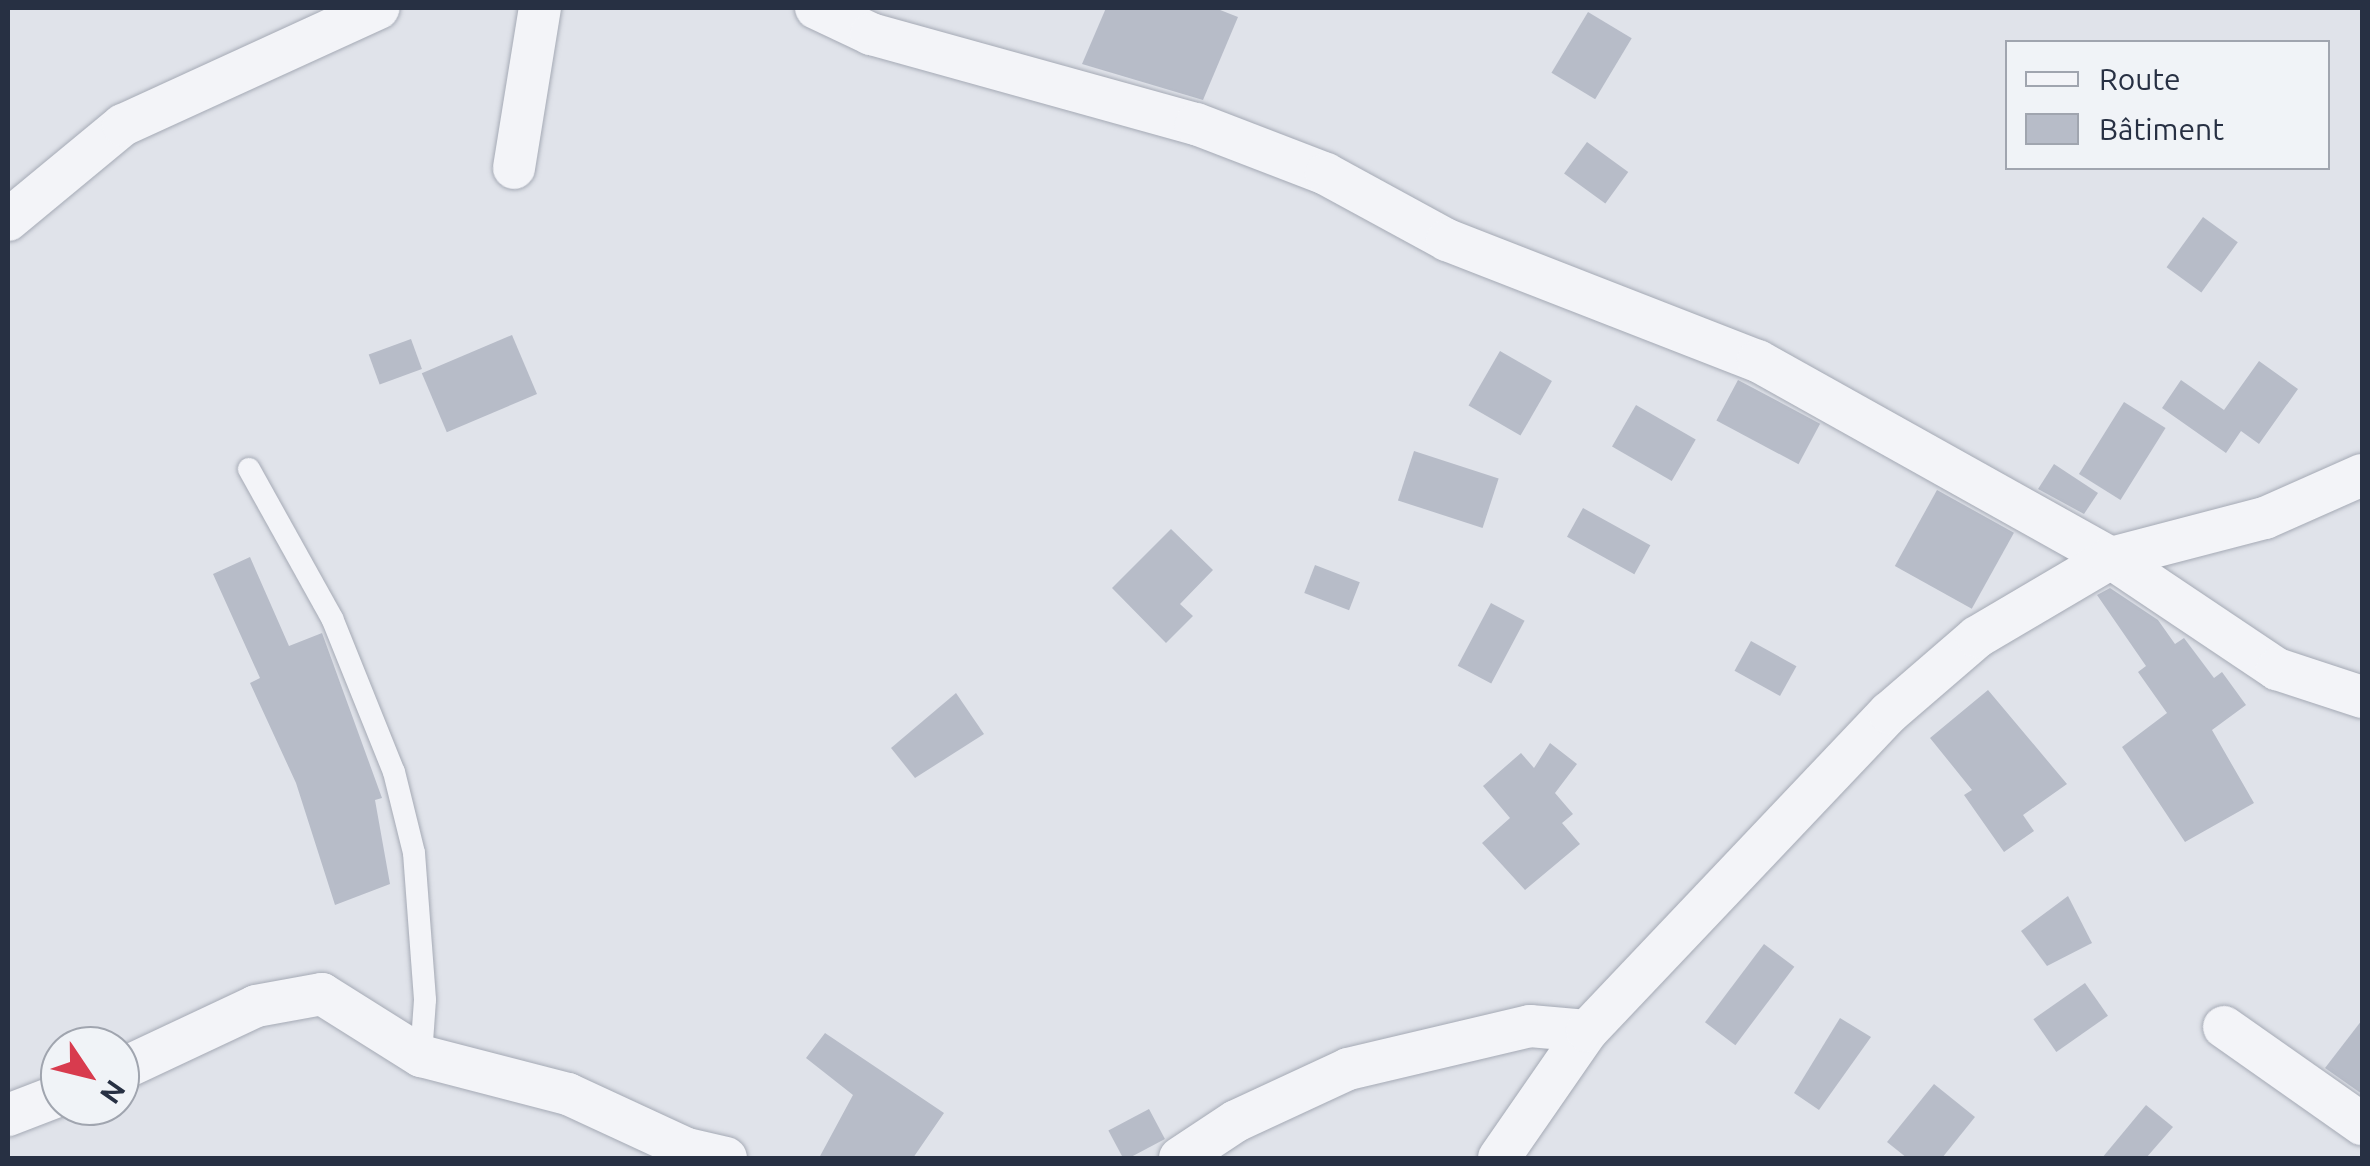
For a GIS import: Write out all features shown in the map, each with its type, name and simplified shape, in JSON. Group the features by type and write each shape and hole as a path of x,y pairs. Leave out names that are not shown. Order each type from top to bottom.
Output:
{"street":[{"path":"8,220 123,125 379,8"},
{"path":"514,168 540,8"},
{"path":"816,8 872,34 1196,124 1326,174 1446,240 1758,360 2111,558 2277,668 2362,697"},
{"path":"1499,1158 1586,1031 1888,713 1977,637 2111,558 2265,518 2362,475"},
{"path":"140,1061 256,1006 322,994 421,1056 568,1094 687,1149 726,1158"},
{"path":"1180,1158 1236,1121 1348,1069 1530,1026 1586,1031"},
{"path":"2224,1027 2362,1124"},
{"path":"8,1115 40,1103"}],"lane":[{"path":"249,470 332,618 394,772 414,853 425,1000 421,1056"}],"building":[{"path":"1106,8 1215,8 1238,17 1203,100 1082,64"},
{"path":"1588,12 1632,38 1595,99 1551,73"},
{"path":"1587,142 1628,172 1605,204 1564,174"},
{"path":"2203,217 2238,242 2201,292 2167,267"},
{"path":"512,335 537,394 447,432 422,373"},
{"path":"411,339 422,369 380,384 369,354"},
{"path":"1500,351 1552,381 1520,436 1468,406"},
{"path":"2259,361 2298,389 2259,444 2241,431 2226,453 2162,408 2181,380 2224,410"},
{"path":"1738,380 1820,424 1799,464 1716,421"},
{"path":"2124,402 2166,428 2121,500 2079,474"},
{"path":"1636,405 1696,440 1672,481 1612,447"},
{"path":"1414,451 1499,479 1483,528 1398,500"},
{"path":"2054,464 2098,493 2084,514 2038,489"},
{"path":"1937,490 2014,533 1972,609 1895,566"},
{"path":"1583,508 1650,545 1634,574 1567,537"},
{"path":"1171,529 1213,570 1180,604 1193,616 1166,643 1112,588"},
{"path":"250,557 289,646 322,633 382,798 375,800 390,884 335,905 296,783 250,683 260,678 213,574"},
{"path":"1315,565 1360,582 1349,610 1304,593"},
{"path":"2110,588 2158,620 2175,644 2184,638 2214,678 2222,672 2246,705 2212,730 2254,803 2185,842 2122,747 2167,713 2138,672 2146,666 2097,595"},
{"path":"1491,603 1525,621 1491,684 1458,666"},
{"path":"1751,641 1796,666 1780,696 1735,671"},
{"path":"1988,690 2067,784 2023,815 2034,831 2004,852 1964,795 1972,790 1930,738"},
{"path":"956,693 984,734 915,778 891,748"},
{"path":"1550,743 1577,764 1555,793 1573,814 1562,823 1580,844 1525,890 1482,843 1510,818 1483,786 1521,753 1534,768"},
{"path":"2068,896 2092,943 2047,966 2021,931"},
{"path":"1764,944 1794,967 1735,1045 1705,1022"},
{"path":"2085,983 2108,1016 2056,1052 2033,1019"},
{"path":"1840,1018 1871,1037 1819,1110 1794,1093"},
{"path":"2362,1020 2362,1094 2325,1068"},
{"path":"825,1033 944,1113 913,1158 819,1158 853,1095 806,1058"},
{"path":"1934,1084 1975,1117 1942,1158 1907,1158 1887,1142"},
{"path":"2146,1105 2173,1127 2146,1158 2102,1158"},
{"path":"1149,1109 1165,1139 1123,1158 1108,1131"}]}
